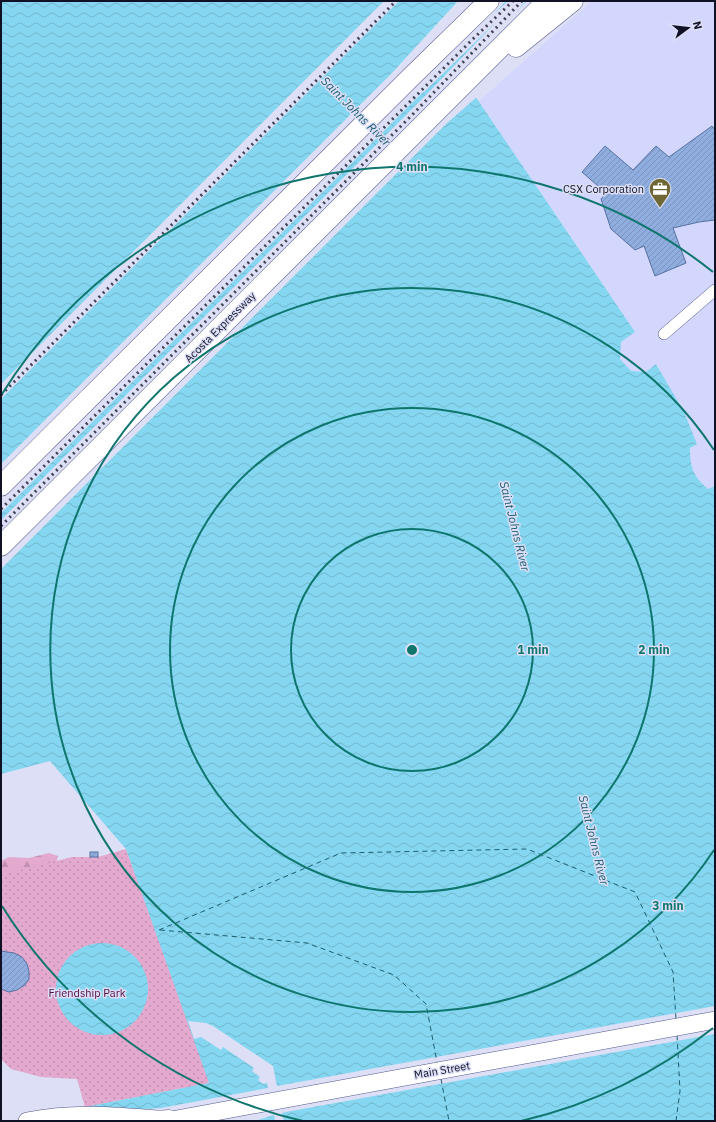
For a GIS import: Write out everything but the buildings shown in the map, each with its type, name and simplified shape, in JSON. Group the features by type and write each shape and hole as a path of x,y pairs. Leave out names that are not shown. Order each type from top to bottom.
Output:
{"highway":[{"path":"411,77 476,1"},
{"path":"1,486 489,1"},
{"path":"439,108 547,1"},
{"path":"439,108 573,1"},
{"name":"Acosta Expressway","path":"1,546 439,108"}],"main road":[{"name":"Main Street","path":"27,1121 56,1116 80,1115 164,1121 715,1020"}],"street":[{"path":"664,334 715,290"}],"shaded area":[{"path":"592,1 715,1 715,486 708,489 699,481 693,471 690,459 690,448 697,444 657,364 646,372 631,371 620,359 621,342 634,332 479,101"}],"green space":[{"name":"Friendship Park","path":"126,849 210,1083 85,1107 77,1079 41,1077 11,1069 1,1059 1,875 72,857 98,857"},
{"path":"49,853 58,856 56,863 1,907 1,861 9,857 29,858"}],"water":[{"name":"Saint Johns River","path":"1,1 532,1 463,78 635,332 621,342 620,359 631,371 646,372 656,364 684,412 697,444 690,448 693,471 708,489 715,486 715,1121 88,1121 85,1107 209,1083 126,849 50,761 1,774"},
{"path":"93,943 111,943 128,950 141,963 148,980 148,998 141,1015 128,1028 111,1035 93,1035 76,1028 63,1015 56,998 56,980 63,963 76,950"}],"pier":[{"path":"384,1 399,1 1,399 1,384"},
{"path":"458,1 506,1 493,15 508,1 526,1 517,11 527,1 534,1 466,78 478,96 446,124 1,569 1,520 426,95 498,20 423,92 1,513 1,464 391,74"},
{"path":"715,1006 715,1034 286,1112 282,1113 284,1121 275,1121 274,1115 255,1121 86,1121 128,1110 161,1108 268,1088 267,1083 263,1084 258,1080 260,1077 252,1071 254,1068 223,1047 221,1050 201,1037 194,1039 188,1021 206,1023 213,1026 273,1066 277,1086"}],"ferry route":[{"path":"159,930 341,853 527,849 635,892 673,972 676,1019"},
{"path":"160,930 307,943 394,975 426,1004 437,1062"},
{"path":"676,1121 680,1091 677,1035"},
{"path":"441,1079 449,1121"}],"railway":[{"path":"1,395 396,1"},
{"path":"1,509 476,36 513,1"},
{"path":"1,526 414,113 522,1"}],"place":[{"name":"CSX Corporation","path":"660,208"}]}
